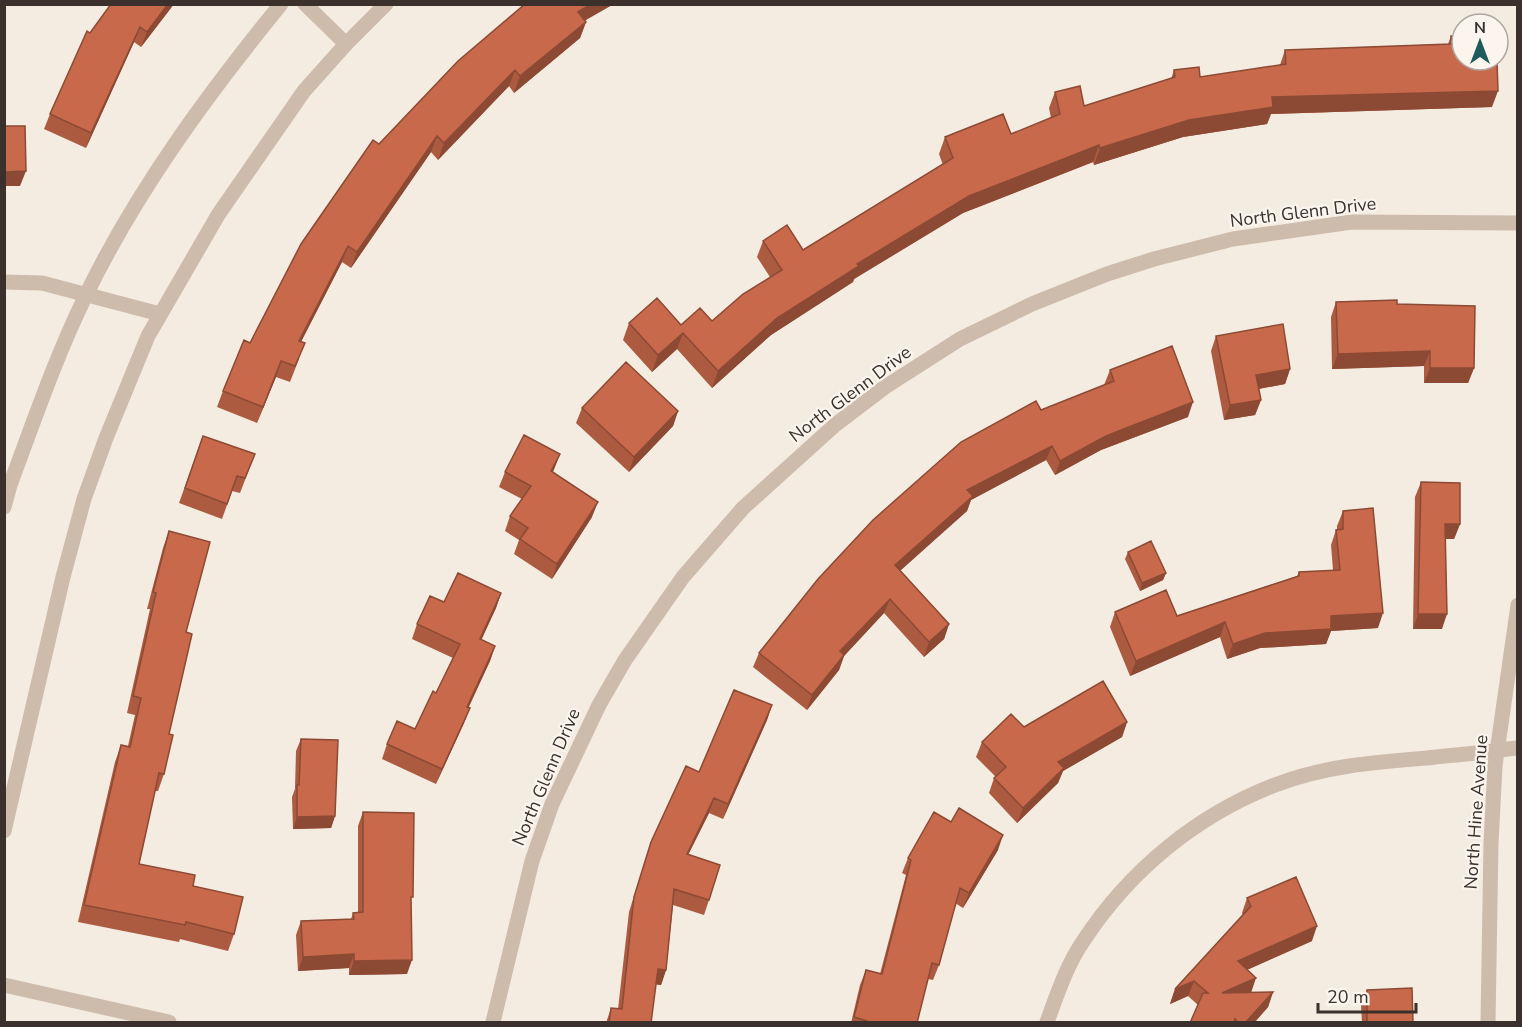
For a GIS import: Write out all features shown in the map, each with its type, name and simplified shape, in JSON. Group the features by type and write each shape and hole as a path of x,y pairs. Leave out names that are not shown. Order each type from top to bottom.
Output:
{"street":[{"path":"4,507 60,351 86,294 127,219 174,144 236,59 281,4"},
{"path":"305,4 346,44"},
{"path":"4,831 63,578 84,499 106,438 148,336 218,215 304,91 386,4"},
{"name":"North Glenn Drive","path":"493,1023 532,861 552,804 598,705 624,660 682,578 743,508 835,425 885,387 960,339 1032,304 1107,274 1154,259 1233,239 1352,222 1518,224"},
{"path":"4,282 42,284 160,314"},
{"name":"North Hine Avenue","path":"1488,1023 1491,843 1495,766 1518,605"},
{"path":"1047,1023 1059,987 1082,941 1105,911 1154,858 1179,838 1230,805 1276,784 1318,772 1375,762 1518,748"},
{"path":"4,984 169,1023"}],"building":[{"path":"111,4 168,4 147,32 140,27 91,133 50,114 87,31 90,33"},
{"path":"525,4 591,4 578,12 586,22 520,76 515,70 444,143 437,136 357,252 348,246 299,341 305,343 295,366 281,361 263,407 223,391 244,340 250,343 301,244 373,140 379,144 458,61"},
{"path":"1450,44 1450,72 1497,72 1498,91 1272,97 1273,107 1189,120 1100,148 1099,145 969,196 857,264 859,266 777,318 718,371 683,333 658,355 629,323 657,298 681,325 700,308 712,321 743,294 782,270 763,241 787,225 803,250 953,158 945,137 1003,114 1011,134 1060,114 1055,92 1080,86 1084,106 1175,77 1174,70 1199,67 1200,77 1286,64 1285,50"},
{"path":"4,126 25,126 26,171 4,172"},
{"path":"1397,300 1397,304 1475,306 1474,368 1430,368 1430,351 1338,354 1336,302"},
{"path":"1283,324 1290,369 1256,375 1261,400 1230,405 1216,336"},
{"path":"1172,346 1193,402 1106,436 1060,461 1052,446 967,490 973,496 895,565 949,624 929,642 890,599 840,651 844,655 812,695 759,653 818,579 873,520 961,442 1036,401 1041,410 1114,381 1110,370"},
{"path":"626,362 678,411 634,457 582,408"},
{"path":"524,435 560,454 551,471 598,502 557,564 520,539 528,528 510,516 531,486 505,472"},
{"path":"203,436 255,454 245,478 237,476 227,504 185,488"},
{"path":"1421,482 1460,483 1460,524 1445,524 1447,614 1418,614"},
{"path":"1373,508 1383,613 1331,616 1331,629 1265,633 1233,644 1225,622 1136,661 1115,612 1166,590 1177,616 1299,576 1299,572 1340,570 1336,530 1343,529 1343,511"},
{"path":"169,531 210,542 186,632 192,634 169,734 173,735 164,774 159,773 139,864 195,875 193,886 243,897 234,934 186,922 185,925 84,905 121,745 130,747 141,698 133,696 156,593 153,592"},
{"path":"1151,541 1166,573 1142,583 1128,552"},
{"path":"458,573 501,593 480,639 495,646 442,769 387,744 397,721 415,729 433,691 436,693 460,644 417,624 430,596 444,602"},
{"path":"1103,681 1127,722 1058,762 1064,768 1023,808 994,778 1006,767 982,742 1011,714 1024,727"},
{"path":"734,690 772,705 728,804 714,798 687,854 720,865 709,900 674,889 666,970 658,969 651,1023 609,1023 611,1008 622,1009 634,897 651,842 686,766 699,772"},
{"path":"301,739 338,740 335,816 297,817"},
{"path":"959,808 1003,835 969,893 960,888 939,965 932,963 917,1023 866,1023 867,1021 854,1017 866,970 882,974 911,860 908,858 934,812 951,822"},
{"path":"363,812 414,813 413,897 411,897 412,960 354,961 354,954 303,957 301,921 354,919 353,913 363,912"},
{"path":"1296,877 1317,926 1238,961 1256,978 1222,993 1273,992 1245,1023 1239,1023 1235,1019 1234,1023 1190,1023 1203,993 1208,993 1194,981 1175,989 1251,906 1247,898"},
{"path":"1412,988 1413,1023 1367,1023 1367,990"}]}
